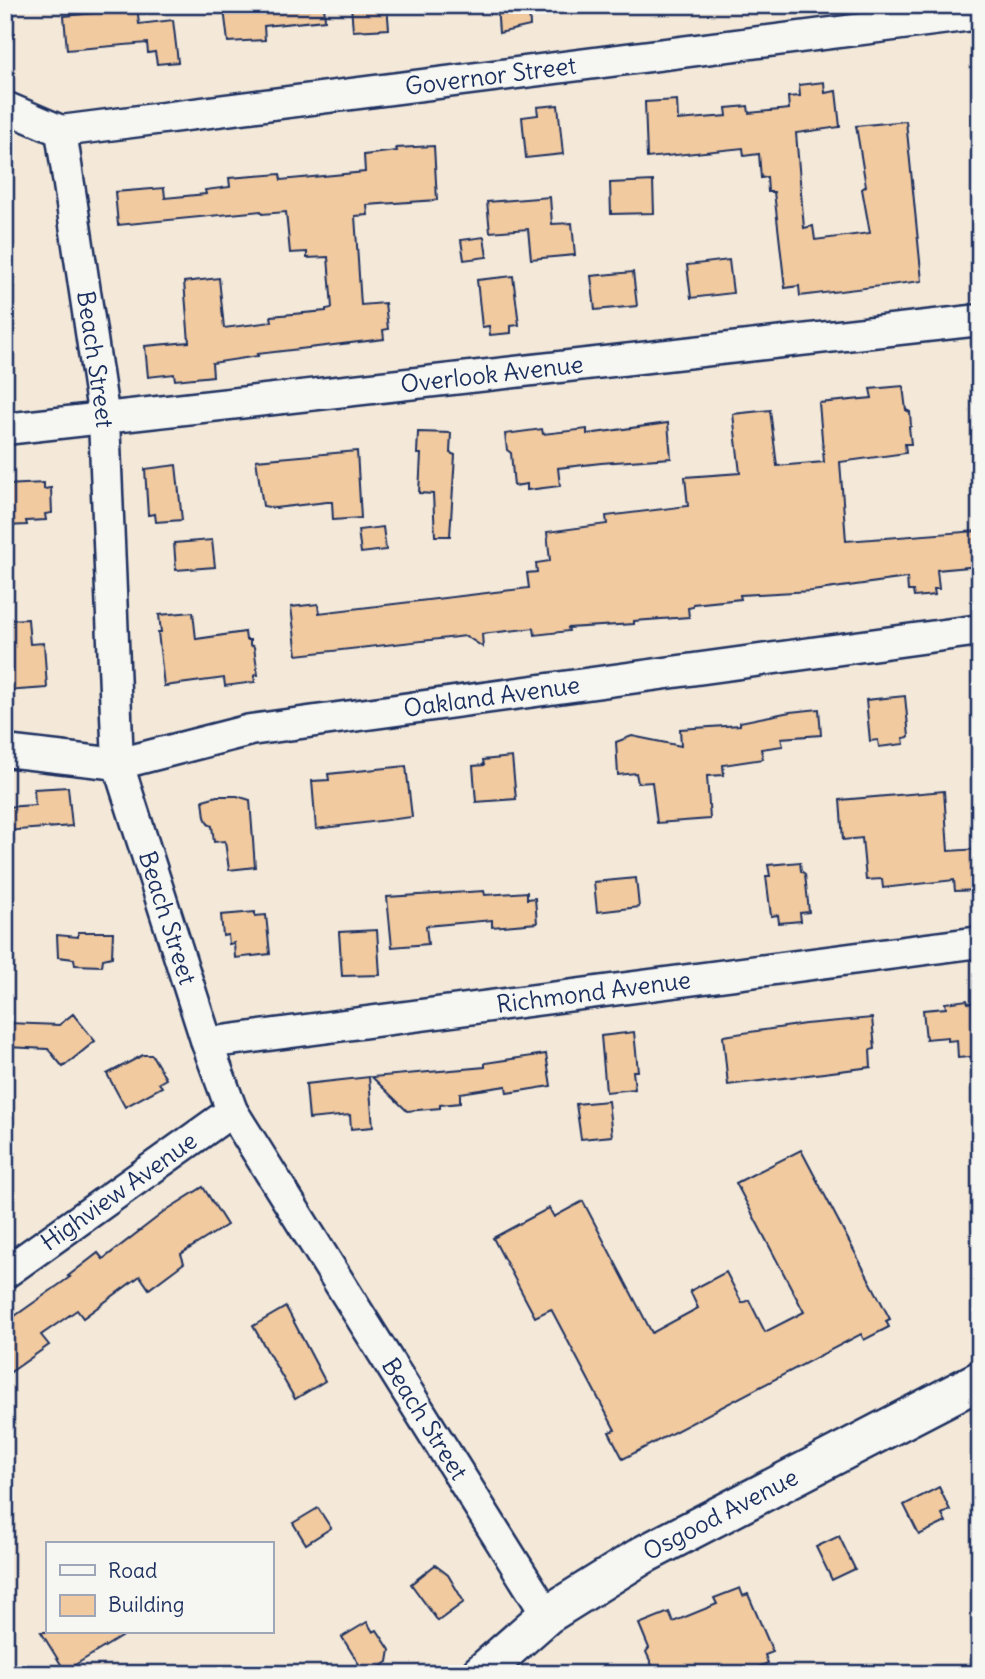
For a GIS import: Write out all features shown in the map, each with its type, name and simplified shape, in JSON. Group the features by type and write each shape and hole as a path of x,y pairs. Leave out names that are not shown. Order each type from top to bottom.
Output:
{"street":[{"name":"Governor Street","path":"61,131 980,15"},
{"path":"5,107 61,131"},
{"name":"Beach Street","path":"61,131 104,419 118,764 207,1043 232,1111 547,1615"},
{"name":"Overlook Avenue","path":"5,429 980,320"},
{"name":"Oakland Avenue","path":"5,751 118,764 250,730 980,630"},
{"name":"Richmond Avenue","path":"207,1043 980,942"},
{"name":"Highview Avenue","path":"5,1273 232,1111"},
{"name":"Osgood Avenue","path":"480,1674 547,1615 643,1555 980,1380"}],"building":[{"path":"103,5 137,5 139,24 173,20 178,62 157,64 155,52 148,53 147,43 67,50 64,16 103,12"},
{"path":"260,5 324,5 325,20 264,26 265,40 228,42 224,9"},
{"path":"351,5 387,5 389,29 353,31"},
{"path":"497,5 529,5 530,26 499,33"},
{"path":"824,82 825,93 836,91 840,127 796,133 804,228 813,226 815,240 870,233 862,189 866,186 856,126 906,121 922,281 800,296 799,286 785,288 774,192 768,192 767,177 761,178 759,154 744,156 743,148 647,158 645,102 677,100 678,120 727,116 726,108 748,106 749,113 789,109 788,97 800,96 799,85"},
{"path":"558,105 563,154 526,158 522,117 538,115 537,107"},
{"path":"434,146 437,200 367,205 368,215 355,216 361,305 385,303 388,329 383,330 384,339 257,354 258,356 212,363 213,376 175,380 174,374 148,377 145,346 189,342 184,282 219,278 224,328 272,322 271,316 326,311 332,308 328,257 307,258 307,252 290,253 286,212 262,214 261,211 118,225 115,192 164,188 165,198 206,194 205,190 230,187 229,178 280,174 281,180 365,172 364,155 397,151 396,148"},
{"path":"653,181 654,213 611,214 610,183"},
{"path":"550,197 552,224 572,223 575,255 531,259 528,229 490,232 487,202"},
{"path":"484,237 487,257 464,260 461,240"},
{"path":"729,260 733,293 691,298 687,265"},
{"path":"633,272 637,306 595,310 591,276"},
{"path":"513,276 519,325 511,326 511,333 490,335 489,326 482,327 477,280"},
{"path":"903,386 911,426 911,444 905,444 906,453 840,462 846,541 977,531 979,566 937,570 939,589 934,589 935,595 914,597 913,591 908,591 907,578 812,591 740,595 741,599 693,604 693,607 688,608 689,617 568,628 569,631 535,635 534,628 482,634 483,647 466,636 297,655 291,607 318,604 319,613 529,588 527,573 537,572 536,563 550,561 547,532 607,524 606,516 688,506 685,477 740,473 733,414 770,410 777,466 824,462 819,403 872,398 870,389"},
{"path":"668,423 671,458 558,468 560,486 527,490 527,484 514,486 511,453 507,450 505,434 542,429 543,434 587,429 587,434"},
{"path":"418,432 451,433 450,453 455,455 450,536 435,536 433,494 419,493 421,454 417,454"},
{"path":"357,451 361,518 333,520 332,502 275,508 263,506 256,460"},
{"path":"176,465 182,520 156,522 155,514 148,515 145,469"},
{"path":"44,483 44,489 51,488 52,513 45,514 46,520 26,521 27,525 5,526 5,485"},
{"path":"383,527 386,550 361,553 358,530"},
{"path":"212,540 215,567 176,570 174,543"},
{"path":"193,612 196,639 245,632 246,640 250,640 250,645 254,647 258,675 254,675 255,682 225,686 224,678 164,686 158,632 161,632 159,615"},
{"path":"28,619 30,644 44,643 47,688 5,691 5,620"},
{"path":"905,696 909,737 903,738 904,744 879,747 878,740 870,741 866,700"},
{"path":"819,709 821,735 781,738 783,746 761,749 763,759 723,765 724,775 707,776 710,819 657,823 652,782 638,783 636,773 618,775 616,742 632,736 681,746 680,729 740,725 740,722"},
{"path":"512,757 516,799 476,802 473,766 484,765 483,760"},
{"path":"406,766 412,817 316,829 312,781 329,780 328,774"},
{"path":"68,787 72,826 5,831 5,807 35,805 34,789"},
{"path":"944,791 948,851 980,849 980,890 955,891 954,880 883,888 882,879 866,880 862,838 843,840 840,800"},
{"path":"217,796 237,796 250,800 255,867 229,870 225,841 214,842 212,826 205,817 203,800"},
{"path":"800,862 801,871 805,874 809,912 800,913 801,921 779,923 778,915 771,916 766,876 770,876 768,865"},
{"path":"636,878 639,907 597,912 594,882"},
{"path":"484,891 485,895 527,892 527,899 535,898 537,923 492,927 492,920 426,926 428,944 392,947 387,897"},
{"path":"255,912 255,916 266,915 270,954 235,958 234,943 229,944 228,935 223,936 221,915"},
{"path":"377,930 380,975 342,976 339,932"},
{"path":"78,932 113,932 112,957 103,959 102,966 75,965 74,959 58,957 57,935 78,937"},
{"path":"967,1000 968,1003 980,1002 980,1056 958,1058 957,1040 948,1041 948,1037 926,1039 923,1010 946,1008 945,1003"},
{"path":"73,1014 95,1041 63,1067 48,1049 7,1047 8,1023 59,1025"},
{"path":"872,1018 875,1049 870,1050 871,1067 728,1085 723,1036"},
{"path":"634,1032 638,1071 633,1071 635,1089 606,1092 601,1036"},
{"path":"546,1054 551,1086 507,1093 506,1086 460,1093 460,1103 440,1105 440,1108 407,1111 372,1077 485,1067 485,1063"},
{"path":"143,1055 152,1055 166,1079 159,1083 162,1087 125,1107 107,1074"},
{"path":"369,1077 373,1127 351,1129 350,1115 309,1119 306,1084"},
{"path":"608,1101 612,1136 581,1139 576,1104"},
{"path":"801,1150 890,1319 886,1321 889,1327 864,1340 861,1334 623,1459 609,1432 615,1430 551,1309 535,1317 493,1238 549,1208 554,1217 583,1201 652,1333 698,1308 690,1291 726,1272 742,1303 749,1300 765,1332 804,1312 736,1183"},
{"path":"203,1187 227,1225 181,1254 184,1263 149,1289 140,1276 83,1318 77,1310 41,1335 49,1345 5,1376 5,1323 70,1277 68,1276 98,1253 103,1259 168,1209"},
{"path":"286,1307 325,1381 295,1399 253,1326"},
{"path":"939,1487 950,1510 942,1514 946,1522 919,1535 904,1505"},
{"path":"318,1508 331,1528 306,1544 293,1523"},
{"path":"839,1536 855,1569 832,1580 816,1547"},
{"path":"435,1565 448,1575 464,1602 438,1621 411,1584"},
{"path":"740,1588 743,1596 748,1594 773,1652 765,1655 768,1663 742,1674 656,1674 646,1652 649,1648 639,1624 669,1612 673,1622 717,1604 714,1598"},
{"path":"367,1622 373,1632 377,1630 390,1650 388,1662 365,1674 342,1637"},
{"path":"41,1632 126,1634 65,1671"}]}
